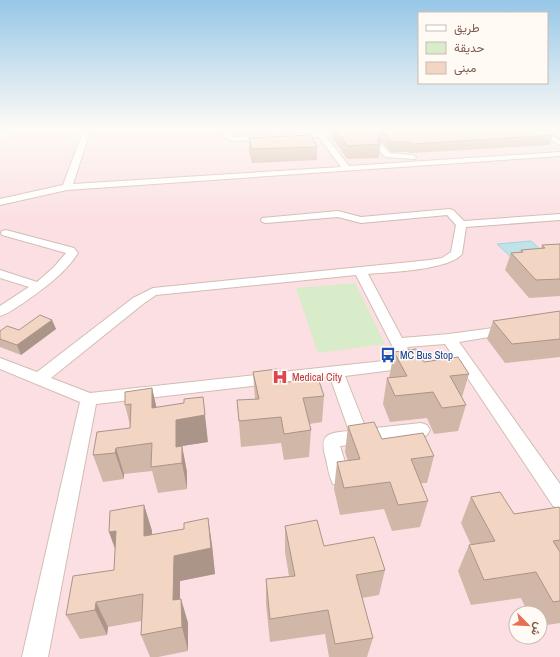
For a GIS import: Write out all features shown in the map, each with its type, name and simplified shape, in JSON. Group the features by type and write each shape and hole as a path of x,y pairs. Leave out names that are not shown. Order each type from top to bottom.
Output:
{"street":[{"path":"67,187 77,160"},
{"path":"340,160 347,169"},
{"path":"424,160 437,163"},
{"path":"0,208 16,201 67,187 483,160"},
{"path":"0,202 104,191 551,160"},
{"path":"266,220 338,214 361,220 449,212 461,224 560,217"},
{"path":"39,379 138,301 153,292 430,264 446,260 456,254 461,224"},
{"path":"2,308 38,286 65,264 72,251 6,233"},
{"path":"361,272 408,363"},
{"path":"0,274 38,286"},
{"path":"398,343 449,339 520,328"},
{"path":"449,339 455,359 560,499"},
{"path":"0,363 89,399 424,362"},
{"path":"335,371 360,436"},
{"path":"35,657 89,399"},
{"path":"340,478 331,446 332,442 336,439 421,430"}],"shaded area":[{"name":"Medical City","path":"0,160 560,160 560,657 0,657"}],"green space":[{"path":"355,283 385,344 318,353 296,288"}],"water":[{"path":"531,241 548,256 513,259 497,244"}],"building":[{"path":"560,244 560,279 536,280 511,253 523,252 521,250 545,248 542,245"},
{"path":"560,311 560,339 512,344 493,321"},
{"path":"40,315 52,320 17,345 0,339 0,331 7,326 19,330"},
{"path":"416,349 424,362 458,357 469,374 450,376 466,405 442,408 433,392 395,396 387,378 407,376 394,352"},
{"path":"277,369 281,383 318,378 324,396 303,398 311,430 284,434 281,417 239,421 237,400 259,399 253,372"},
{"path":"152,388 152,408 184,403 184,399 203,397 205,415 176,420 176,447 182,446 182,463 151,467 152,443 116,448 115,453 93,455 97,432 130,428 131,404 125,405 125,392"},
{"path":"374,422 382,439 423,433 434,456 411,459 428,501 398,505 390,482 344,488 337,462 360,459 348,426"},
{"path":"500,492 514,514 560,508 560,540 553,541 560,552 560,601 553,602 536,572 484,580 469,545 495,541 471,497"},
{"path":"144,505 144,536 184,529 184,523 208,518 211,548 174,556 173,600 181,599 182,627 141,635 143,594 96,602 95,610 66,615 73,576 114,570 116,531 109,532 110,511"},
{"path":"317,520 324,546 374,537 385,570 356,575 373,638 335,644 328,610 270,619 266,579 295,576 285,526"}],"place":[{"name":"MC Bus Stop","path":"388,355"},
{"name":"Medical City","path":"280,377"}]}
